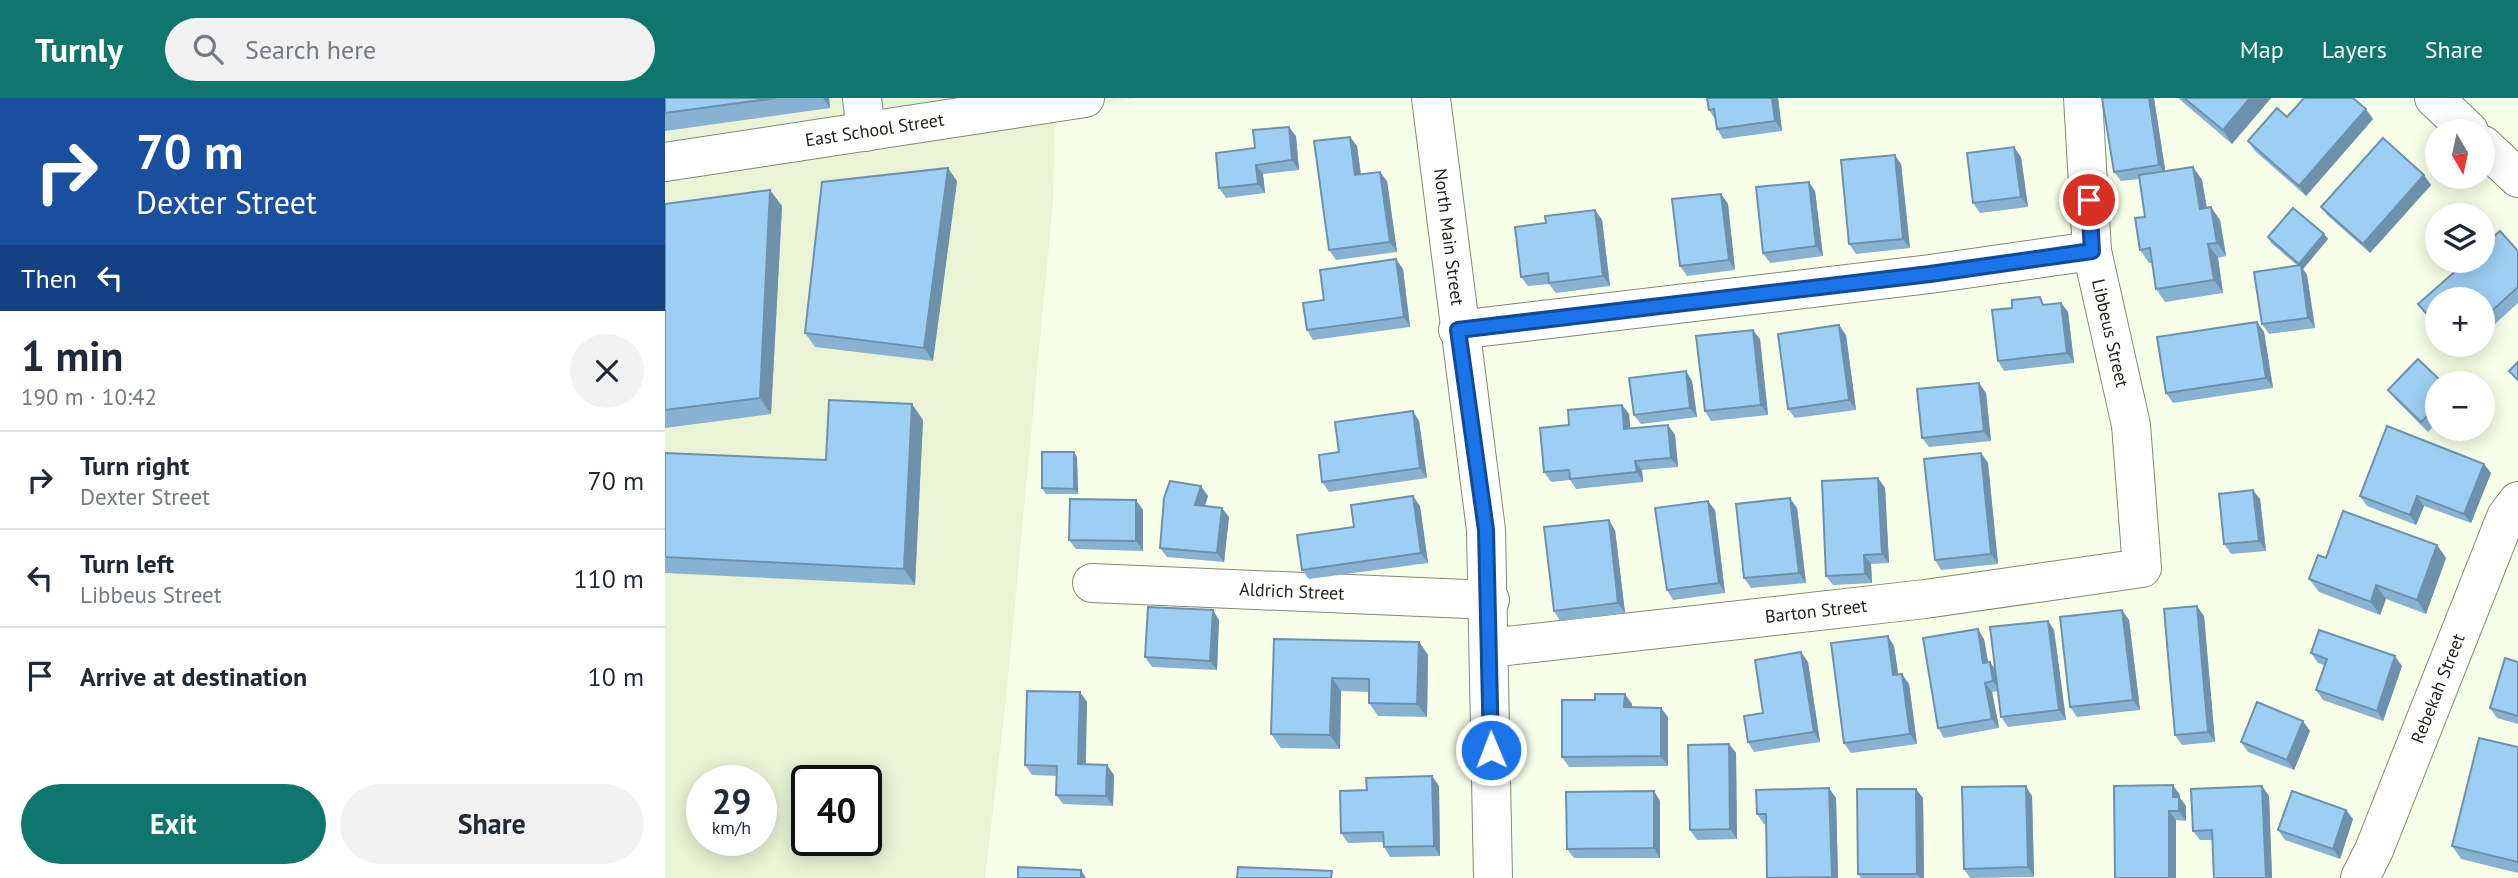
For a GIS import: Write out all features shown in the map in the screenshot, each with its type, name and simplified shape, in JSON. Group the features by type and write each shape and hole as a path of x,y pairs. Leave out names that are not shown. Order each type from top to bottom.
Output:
{"street":[{"name":"East School Street","path":"665,162 864,115 1085,98"},
{"name":"North Main Street","path":"1431,98 1458,330 1486,530 1490,600 1493,878"},
{"name":"Libbeus Street","path":"2083,98 2092,251 2131,425 2141,568"},
{"path":"2434,98 2456,119"},
{"path":"2495,156 2518,178"},
{"path":"1458,330 2092,251"},
{"name":"Rebekah Street","path":"2360,878 2374,850 2506,517 2518,501"},
{"name":"Barton Street","path":"1489,648 1925,599 2141,568"},
{"name":"Aldrich Street","path":"1092,583 1490,600"}],"shaded area":[{"path":"665,98 1136,98 1055,110 1053,202 1006,699 985,878 665,878"}],"building":[{"path":"665,98 776,98 665,113"},
{"path":"1707,98 1772,98 1775,121 1717,129 1714,109 1709,110"},
{"path":"2102,98 2149,98 2159,165 2114,172"},
{"path":"2184,98 2250,98 2223,130"},
{"path":"2304,98 2353,98 2366,109 2299,186 2248,141 2277,108 2287,117"},
{"path":"1289,127 1292,160 1256,165 1258,184 1219,188 1216,153 1255,148 1253,130"},
{"path":"1350,137 1355,175 1380,172 1390,242 1329,250 1314,141"},
{"path":"2383,138 2424,175 2363,244 2321,207"},
{"path":"2014,147 2021,197 1973,203 1967,153"},
{"path":"1895,155 1903,239 1849,244 1841,160"},
{"path":"2193,167 2200,209 2211,207 2217,243 2208,244 2214,280 2156,289 2150,248 2140,250 2135,218 2145,217 2139,175"},
{"path":"948,168 924,348 805,333 822,182"},
{"path":"1809,182 1816,246 1763,253 1756,187"},
{"path":"770,190 760,398 665,410 665,204"},
{"path":"1721,194 1729,260 1680,266 1672,199"},
{"path":"2293,208 2324,234 2299,264 2268,237"},
{"path":"1595,210 1603,276 1549,283 1548,273 1521,277 1515,227 1546,223 1545,216"},
{"path":"2500,231 2518,251 2518,287 2495,308 2495,287 2437,287 2453,273 2495,273 2495,235"},
{"path":"1396,259 1404,317 1307,330 1303,303 1324,300 1320,270"},
{"path":"2301,265 2308,318 2262,324 2254,272"},
{"path":"2040,297 2043,305 2061,303 2067,353 1998,361 1992,310 2012,308 2012,300"},
{"path":"2425,298 2425,312 2418,304"},
{"path":"2257,322 2266,378 2166,393 2157,337"},
{"path":"1839,325 1849,400 1788,409 1778,334"},
{"path":"1753,330 1761,405 1705,411 1696,336"},
{"path":"2418,359 2430,371 2425,371 2425,418 2421,422 2388,390"},
{"path":"2518,362 2518,380 2509,371"},
{"path":"1686,371 1690,408 1634,415 1629,378"},
{"path":"1979,383 1984,431 1922,438 1917,389"},
{"path":"829,400 912,404 904,569 665,557 665,453 826,460"},
{"path":"1622,405 1624,429 1668,425 1671,458 1635,461 1637,472 1570,479 1569,470 1544,472 1540,428 1569,425 1568,410"},
{"path":"1413,411 1420,468 1322,482 1319,455 1339,452 1335,422"},
{"path":"2387,426 2484,464 2464,514 2417,496 2410,515 2360,496"},
{"path":"1042,452 1074,452 1074,489 1042,488"},
{"path":"1981,453 1991,554 1935,560 1924,459"},
{"path":"1878,478 1882,554 1864,555 1865,574 1826,576 1822,481"},
{"path":"1170,481 1201,486 1195,505 1222,508 1217,553 1160,548 1164,498"},
{"path":"2253,490 2259,541 2224,544 2219,494"},
{"path":"1413,496 1421,553 1302,570 1297,535 1354,527 1351,505"},
{"path":"1790,498 1799,573 1744,578 1736,504"},
{"path":"1070,499 1136,500 1136,541 1069,540"},
{"path":"1708,501 1719,583 1667,590 1655,508"},
{"path":"2343,511 2437,545 2417,600 2376,585 2371,602 2309,579 2318,555 2326,558"},
{"path":"1609,520 1618,603 1554,611 1544,527"},
{"path":"2197,606 2208,732 2175,735 2164,609"},
{"path":"1148,607 1213,610 1210,661 1145,657"},
{"path":"2122,610 2133,700 2070,707 2060,617"},
{"path":"2048,621 2059,710 2001,717 1990,627"},
{"path":"1978,629 1983,663 1990,662 1993,681 1985,683 1992,719 1938,728 1923,638"},
{"path":"2319,630 2395,656 2377,711 2316,690 2327,659 2311,653"},
{"path":"1888,636 1893,675 1902,674 1910,734 1844,743 1831,643"},
{"path":"1274,639 1419,642 1417,704 1369,703 1369,679 1332,678 1330,735 1271,734"},
{"path":"1801,652 1814,732 1748,742 1744,716 1763,713 1755,660"},
{"path":"2505,658 2518,662 2518,716 2490,708"},
{"path":"1027,691 1080,692 1078,764 1107,765 1106,796 1056,795 1057,766 1025,765"},
{"path":"1595,694 1625,694 1624,707 1661,708 1661,756 1562,757 1562,700 1595,700"},
{"path":"2257,702 2303,721 2287,760 2241,742"},
{"path":"2479,738 2518,747 2518,862 2452,846"},
{"path":"1729,744 1730,829 1690,830 1688,745"},
{"path":"1432,776 1434,846 1384,847 1383,832 1341,833 1340,791 1367,790 1366,778"},
{"path":"2173,785 2173,797 2179,797 2179,811 2169,811 2169,878 2115,878 2114,786"},
{"path":"2026,786 2028,867 1964,869 1962,787"},
{"path":"2262,786 2266,878 2214,878 2212,830 2193,831 2191,789"},
{"path":"1829,788 1832,877 1767,878 1766,814 1757,814 1756,790"},
{"path":"1857,789 1916,789 1917,874 1858,874"},
{"path":"1654,791 1654,848 1567,849 1566,792"},
{"path":"2292,791 2346,810 2333,849 2278,830"},
{"path":"1018,867 1081,870 1081,878 1018,878"},
{"path":"1238,867 1332,871 1331,878 1237,878"}],"route":[{"path":"1491,750 1490,600 1486,530 1458,330 1930,274 2092,251 2089,200"}]}
